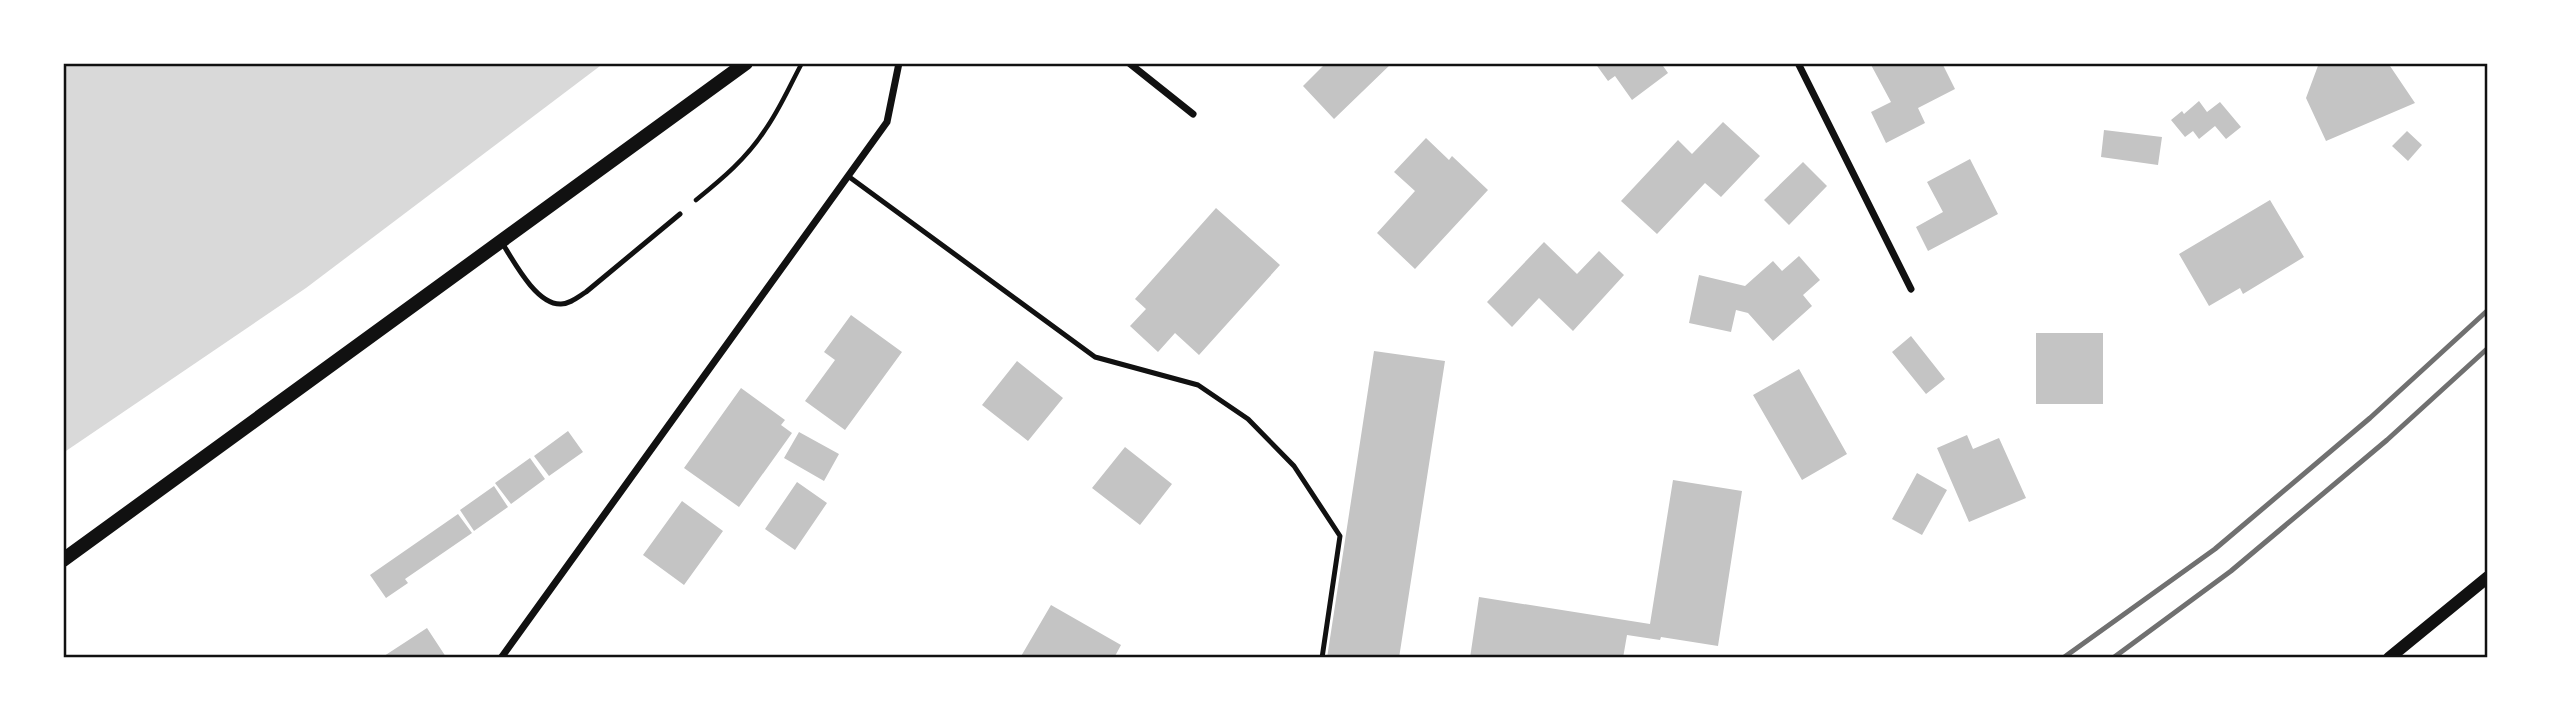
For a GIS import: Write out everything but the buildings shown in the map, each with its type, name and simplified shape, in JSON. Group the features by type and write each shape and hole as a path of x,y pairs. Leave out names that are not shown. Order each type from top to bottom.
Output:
{"main road":[{"path":"63,561 746,63"}],"street":[{"path":"501,658 887,122 899,63"},
{"path":"1129,63 1193,114"},
{"path":"1798,63 1911,289"},
{"path":"2389,658 2488,577"}],"lane":[{"path":"848,176 1095,357 1198,385 1248,419 1294,466 1340,536 1322,658"},
{"path":"501,242 536,292 547,301 561,304 586,292 680,214"}],"path":[{"path":"680,214 728,173 755,145 776,113 802,63"}],"shaded area":[{"path":"63,63 604,63 306,288 63,453"}],"railway":[{"path":"2063,658 2215,549 2370,418 2488,310"},
{"path":"2113,658 2231,571 2387,440 2488,348"}]}
